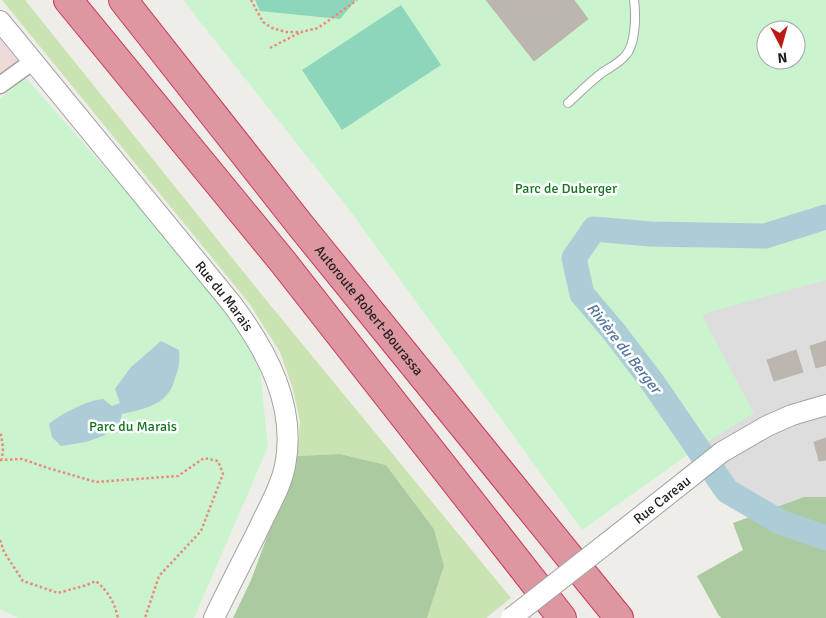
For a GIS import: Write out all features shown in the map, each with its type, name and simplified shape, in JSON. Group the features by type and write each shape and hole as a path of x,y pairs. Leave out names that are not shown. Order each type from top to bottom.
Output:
{"highway":[{"path":"68,0 283,262 562,618"},
{"name":"Autoroute Robert-Bourassa","path":"123,0 301,226 618,618"}],"street":[{"name":"Rue du Marais","path":"0,22 232,304 248,326 277,381 286,413 288,442 285,466 277,491 214,618"},
{"path":"0,85 32,62"},
{"name":"Rue Careau","path":"510,618 722,452 767,426 792,415 826,405"}],"lane":[{"path":"568,103 603,72 611,68 626,55 632,45 636,8 634,0"}],"path":[{"path":"251,0 263,22 272,28 286,32 301,32 318,28 357,0"},
{"path":"270,48 301,32"},
{"path":"0,434 2,435 3,448 1,459 22,459 96,482 178,476 204,458 218,461 223,474 201,531 159,576 146,618"},
{"path":"0,540 4,552 23,581 58,593 96,581 107,591 118,618"}],"shaded area":[{"path":"0,21 32,62 0,85"},
{"path":"826,217 826,501 772,508 700,458 653,383 594,229"}],"green space":[{"path":"2,0 25,0 262,295 511,598 486,618 427,618 444,566 434,529 386,465 340,454 297,456 300,422 293,389 280,352 249,303"},
{"name":"Parc de Duberger","path":"184,0 826,0 826,280 713,311 702,316 754,413 690,453 582,530 348,208"},
{"path":"255,0 356,0 340,19 260,11"},
{"path":"401,5 441,65 342,130 302,70"},
{"name":"Parc du Marais","path":"25,77 164,234 235,319 260,371 268,447 194,618 18,618 0,609 0,99"},
{"path":"340,454 386,465 434,529 444,566 427,618 233,618 251,580 297,456"},
{"path":"804,497 826,497 826,618 722,618 719,616 697,576 743,550 733,523"}],"water":[{"path":"161,341 179,350 178,368 172,387 162,400 149,407 122,414 119,426 103,436 86,442 61,446 52,437 49,424 74,408 103,399 112,406 120,403 115,389 130,368"}],"building":[{"path":"486,0 574,0 588,19 534,61"},
{"path":"826,341 826,365 816,368 810,346"},
{"path":"796,350 803,372 774,381 767,360"},
{"path":"826,438 826,460 819,461 814,442"}],"waterway":[{"name":"Rivière du Berger","path":"826,217 765,236 650,234 594,229 574,258 582,294 653,383 727,491 780,522 826,538"}]}
